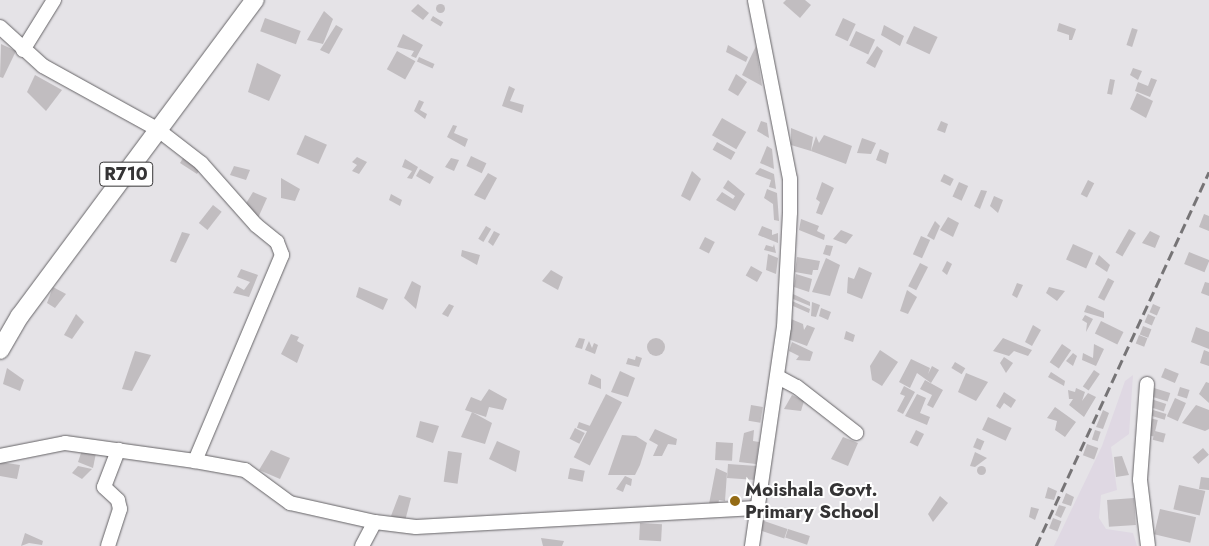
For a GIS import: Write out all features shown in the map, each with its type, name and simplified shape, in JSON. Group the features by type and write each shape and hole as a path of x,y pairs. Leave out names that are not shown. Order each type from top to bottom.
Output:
{"main road":[{"name":"R710","path":"0,350 20,316 157,129 255,0"}],"street":[{"path":"23,50 54,0"},
{"path":"752,546 755,508 778,377 789,271 790,179 755,0"},
{"path":"0,27 23,50 43,66 157,129 201,163 281,247 280,267 195,461"},
{"path":"778,377 798,387 856,433"},
{"path":"1147,384 1140,480 1148,546"},
{"path":"0,456 65,444 195,461 245,470 290,503 375,522 416,527 755,508"},
{"path":"108,546 120,509 118,500 104,487 118,450"},
{"path":"362,546 375,522"}],"shaded area":[{"path":"1133,375 1129,434 1111,447 1117,490 1101,495 1099,518 1106,529 1133,533 1137,546 1054,546 1102,446 1125,381"}],"building":[{"path":"786,0 805,0 811,5 800,18 783,3"},
{"path":"440,3 445,8 440,13 435,8"},
{"path":"418,4 429,13 423,20 411,11"},
{"path":"324,11 333,19 323,44 307,40"},
{"path":"433,16 443,22 441,26 430,20"},
{"path":"265,18 301,31 296,44 260,31"},
{"path":"843,18 856,24 848,41 835,35"},
{"path":"1059,23 1076,29 1072,40 1069,40 1069,35 1057,31"},
{"path":"336,25 343,29 329,54 320,50"},
{"path":"884,25 904,36 900,46 881,35"},
{"path":"914,26 938,37 930,54 906,43"},
{"path":"1132,28 1138,30 1132,47 1126,45"},
{"path":"856,31 875,40 868,54 849,46"},
{"path":"403,34 423,45 416,58 411,56 414,51 397,47"},
{"path":"1,44 16,51 3,78 0,77"},
{"path":"728,45 748,57 746,62 726,52"},
{"path":"756,46 762,86 742,75"},
{"path":"877,46 883,51 875,68 866,63"},
{"path":"397,51 415,61 405,80 387,69"},
{"path":"419,57 435,64 432,68 417,62"},
{"path":"257,63 281,75 269,101 248,92"},
{"path":"1133,68 1142,71 1138,80 1130,75"},
{"path":"736,74 747,82 738,96 728,90"},
{"path":"35,75 62,90 46,111 27,92"},
{"path":"1151,78 1157,80 1150,97 1135,91 1138,82 1148,86"},
{"path":"1110,79 1115,80 1112,95 1107,94"},
{"path":"509,86 515,89 510,101 524,105 522,113 502,106"},
{"path":"1137,93 1153,101 1146,118 1130,109"},
{"path":"419,100 424,102 420,110 427,114 425,119 414,111"},
{"path":"722,118 746,132 736,149 712,135"},
{"path":"761,121 767,123 769,138 757,131"},
{"path":"941,121 948,124 945,133 937,130"},
{"path":"453,125 457,126 454,133 468,139 465,147 447,137"},
{"path":"791,128 813,137 811,151 791,145"},
{"path":"305,135 327,145 318,164 296,154"},
{"path":"824,135 852,146 846,164 811,151 816,136 819,143"},
{"path":"862,138 876,143 871,154 857,153"},
{"path":"717,142 735,152 731,160 713,150"},
{"path":"767,146 772,149 774,169 760,163"},
{"path":"880,149 889,153 886,164 876,160"},
{"path":"186,153 202,166 197,174 180,163"},
{"path":"471,156 486,163 482,173 466,166"},
{"path":"357,157 367,162 359,174 352,171 357,165 352,162"},
{"path":"451,158 459,160 454,171 445,167"},
{"path":"405,159 418,167 412,179 407,178 412,171 402,167"},
{"path":"234,166 250,170 246,180 230,175"},
{"path":"760,168 774,174 776,189 769,187 771,180 755,174"},
{"path":"420,169 434,177 430,184 416,176"},
{"path":"692,171 701,179 690,201 681,196"},
{"path":"488,173 497,178 485,200 474,195"},
{"path":"944,174 954,179 950,186 940,181"},
{"path":"281,178 300,189 295,201 281,198"},
{"path":"728,180 745,194 735,211 716,200 722,192 733,199 735,196 723,188"},
{"path":"1088,180 1094,183 1087,197 1081,194"},
{"path":"822,182 834,188 822,215 816,213 820,202 816,199"},
{"path":"959,182 968,186 962,201 952,197"},
{"path":"767,189 777,193 779,221 774,220 773,204 764,198"},
{"path":"981,190 987,191 980,209 974,206"},
{"path":"253,192 267,198 258,218 245,205"},
{"path":"391,194 402,200 400,206 389,200"},
{"path":"994,196 1003,200 998,213 990,206"},
{"path":"213,205 222,212 208,230 199,223"},
{"path":"1204,214 1209,216 1209,231 1199,227"},
{"path":"948,217 959,223 953,237 940,230"},
{"path":"801,219 819,226 817,231 825,235 824,240 799,230"},
{"path":"935,221 940,226 934,240 927,236"},
{"path":"486,226 491,229 483,242 478,239"},
{"path":"762,226 772,230 772,235 778,233 778,243 758,235"},
{"path":"1129,229 1136,233 1122,256 1116,252"},
{"path":"841,230 853,235 846,244 833,239"},
{"path":"494,231 500,234 493,246 488,242"},
{"path":"1150,231 1160,236 1155,248 1142,243"},
{"path":"182,232 190,234 176,263 170,261"},
{"path":"921,236 930,240 922,258 913,254"},
{"path":"705,237 715,242 709,254 699,249"},
{"path":"774,244 776,253 764,250 766,245 773,247"},
{"path":"1073,244 1093,253 1086,268 1066,260"},
{"path":"826,245 833,246 830,256 823,254"},
{"path":"462,250 480,255 477,265 461,256"},
{"path":"1189,252 1209,260 1205,272 1184,264"},
{"path":"768,254 778,258 776,274 766,270"},
{"path":"1099,255 1110,265 1107,272 1095,264"},
{"path":"797,257 820,261 818,270 813,270 812,275 795,272"},
{"path":"826,258 840,265 830,296 812,292"},
{"path":"947,261 952,264 947,275 942,271"},
{"path":"920,263 928,267 916,290 908,286"},
{"path":"751,266 762,272 757,282 746,276"},
{"path":"859,267 872,273 862,299 847,293 848,277 854,279"},
{"path":"241,269 258,275 249,297 233,293 237,286 244,290 250,282 237,277"},
{"path":"551,270 563,277 558,290 542,281"},
{"path":"796,274 812,279 809,292 794,287"},
{"path":"1108,278 1114,281 1104,301 1098,298"},
{"path":"412,281 421,286 416,309 404,298"},
{"path":"1205,282 1209,283 1209,296 1201,293"},
{"path":"1017,283 1023,285 1017,298 1012,295"},
{"path":"53,287 66,294 55,308 47,303"},
{"path":"359,287 388,299 383,310 356,297"},
{"path":"1049,287 1065,291 1057,301 1046,293"},
{"path":"907,290 917,297 908,314 900,311"},
{"path":"793,294 810,302 810,306 793,299"},
{"path":"792,301 810,309 809,313 793,306"},
{"path":"812,302 820,305 816,317 811,316"},
{"path":"449,304 454,306 448,317 442,314"},
{"path":"1153,304 1160,307 1157,315 1149,312"},
{"path":"1087,305 1104,312 1104,318 1084,312"},
{"path":"821,308 831,312 828,320 819,316"},
{"path":"76,314 84,322 72,339 64,335"},
{"path":"1148,314 1155,317 1152,325 1144,322"},
{"path":"1085,315 1093,319 1086,332 1087,323 1082,320"},
{"path":"791,319 803,324 804,330 807,325 815,328 807,346 788,339"},
{"path":"1101,321 1123,332 1117,345 1095,334"},
{"path":"1033,325 1041,330 1032,346 1025,342"},
{"path":"1143,326 1151,329 1148,338 1140,334"},
{"path":"1196,327 1209,332 1209,349 1191,342"},
{"path":"846,331 855,335 853,342 844,339"},
{"path":"291,334 299,337 297,341 304,345 297,363 281,354"},
{"path":"1139,335 1147,338 1144,347 1136,343"},
{"path":"579,338 585,339 582,349 575,347"},
{"path":"656,338 662,341 665,347 662,353 656,356 650,353 647,347 650,341"},
{"path":"1003,338 1032,350 1028,356 1014,351 1009,356 993,351"},
{"path":"589,341 592,348 594,343 598,345 595,354 585,350"},
{"path":"792,342 813,352 810,361 796,360 799,356 789,351"},
{"path":"1062,344 1071,350 1059,368 1050,362"},
{"path":"1094,344 1104,349 1096,366 1082,360 1083,353 1093,358"},
{"path":"880,350 898,362 882,386 872,380 870,366"},
{"path":"1204,350 1209,352 1209,366 1200,363"},
{"path":"135,351 151,355 132,391 122,389"},
{"path":"1073,353 1077,356 1073,366 1066,361"},
{"path":"636,356 642,358 639,367 626,364 628,358 635,360"},
{"path":"1004,357 1013,363 1006,373 1000,363"},
{"path":"911,359 930,368 928,374 932,366 939,370 931,383 917,373 910,388 899,382"},
{"path":"955,362 965,368 962,374 951,368"},
{"path":"7,368 24,380 20,391 3,384"},
{"path":"1165,368 1179,374 1175,383 1161,377"},
{"path":"1094,370 1100,374 1089,390 1083,387"},
{"path":"620,371 635,378 628,397 611,392"},
{"path":"1051,372 1065,381 1064,386 1048,377"},
{"path":"966,373 988,382 976,401 958,392"},
{"path":"591,374 601,379 601,389 588,384"},
{"path":"925,380 943,390 933,408 927,405 932,395 920,389"},
{"path":"1206,382 1209,383 1209,403 1199,394"},
{"path":"904,386 915,392 903,414 897,411 905,396 900,394"},
{"path":"1180,387 1190,390 1187,399 1177,396"},
{"path":"1076,388 1085,392 1082,401 1088,393 1096,397 1084,417 1069,405 1073,399 1069,399 1068,390 1075,392"},
{"path":"1154,388 1170,393 1168,402 1151,397"},
{"path":"489,389 507,399 503,410 489,407 486,417 465,410 471,397 481,401"},
{"path":"1004,392 1016,400 1011,408 1004,403 1000,409 996,406"},
{"path":"606,394 622,402 590,465 574,457"},
{"path":"917,394 926,398 920,413 930,417 927,425 905,416"},
{"path":"792,395 804,401 801,411 784,409"},
{"path":"1175,398 1186,403 1178,421 1167,416"},
{"path":"1151,399 1166,404 1164,412 1149,407"},
{"path":"751,405 763,407 760,423 748,421"},
{"path":"1196,405 1209,410 1209,429 1205,431 1182,423"},
{"path":"1055,407 1076,422 1065,437 1055,430 1057,421 1047,418"},
{"path":"1103,410 1109,413 1103,429 1096,427"},
{"path":"1153,410 1166,414 1165,420 1151,416"},
{"path":"472,412 492,423 485,444 461,437"},
{"path":"988,417 1012,428 1006,441 982,430"},
{"path":"1149,418 1158,420 1154,437 1145,435"},
{"path":"420,421 439,426 433,443 416,437"},
{"path":"579,422 590,426 588,432 577,428"},
{"path":"575,428 585,433 579,444 570,439"},
{"path":"655,429 677,439 676,445 668,444 662,456 653,456 658,445 649,440"},
{"path":"754,430 753,441 759,442 756,464 739,462 744,433"},
{"path":"916,430 924,434 918,447 910,442"},
{"path":"1095,430 1101,432 1098,441 1092,440"},
{"path":"1155,431 1166,434 1163,443 1153,440"},
{"path":"622,435 636,436 647,443 640,465 635,475 608,475"},
{"path":"843,437 858,443 848,466 831,459"},
{"path":"977,438 984,441 980,450 973,447"},
{"path":"497,441 520,451 516,472 489,459"},
{"path":"716,442 733,443 732,461 715,460"},
{"path":"1087,444 1098,448 1094,459 1083,455"},
{"path":"1203,448 1209,455 1198,464 1192,457"},
{"path":"82,450 96,453 93,468 78,462"},
{"path":"271,450 290,458 280,479 259,470"},
{"path":"448,451 462,453 458,484 444,482"},
{"path":"975,452 987,458 975,467 970,466"},
{"path":"1122,456 1129,475 1116,477 1114,457"},
{"path":"0,462 20,465 17,479 0,476"},
{"path":"728,464 757,466 756,480 727,478"},
{"path":"981,465 986,470 981,475 976,470"},
{"path":"78,466 92,469 82,479 72,473"},
{"path":"570,468 585,471 583,482 568,479"},
{"path":"716,468 727,473 725,501 719,500 718,505 709,504"},
{"path":"625,476 632,479 631,486 626,484 623,492 616,489"},
{"path":"1201,477 1209,478 1209,490 1199,489"},
{"path":"1179,485 1205,491 1200,515 1173,509"},
{"path":"1048,487 1057,491 1054,500 1045,498"},
{"path":"1066,493 1074,497 1071,506 1062,503"},
{"path":"399,495 411,498 405,521 391,516"},
{"path":"940,496 948,503 933,522 928,514"},
{"path":"1134,498 1136,525 1109,527 1107,500"},
{"path":"1059,505 1066,507 1061,518 1055,515"},
{"path":"775,507 785,511 783,516 773,513"},
{"path":"1031,507 1039,509 1035,520 1029,517"},
{"path":"1160,509 1196,517 1190,543 1154,534"},
{"path":"1053,518 1061,521 1057,531 1049,528"},
{"path":"761,520 787,529 784,539 758,529"},
{"path":"640,523 662,524 661,541 639,540"},
{"path":"788,529 810,536 807,545 785,538"},
{"path":"25,533 43,541 42,545 29,543 21,546"},
{"path":"541,538 564,541 562,546 543,546"}],"railway":[{"path":"1036,546 1209,172"}],"place":[{"name":"Moishala Govt. Primary School","path":"735,501"}]}
